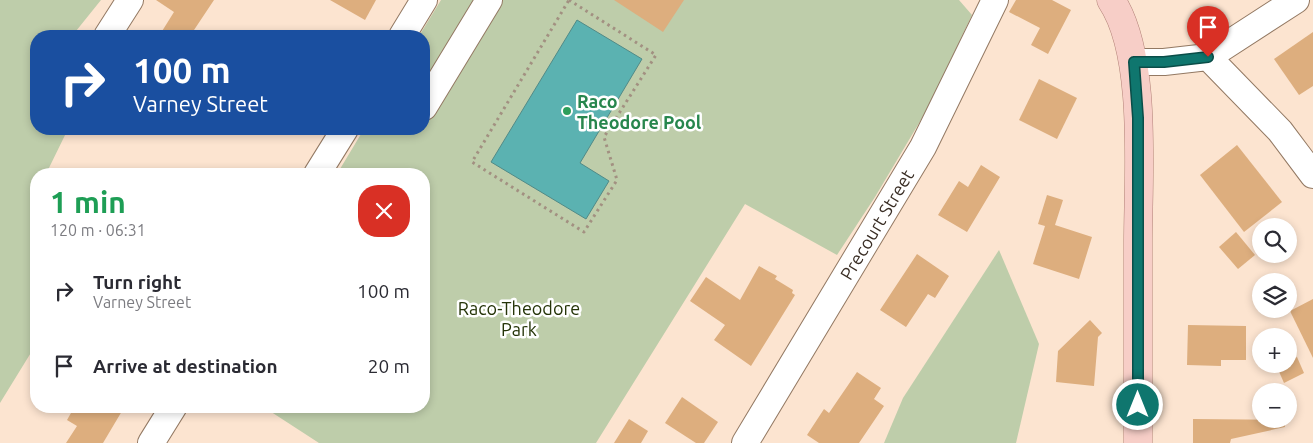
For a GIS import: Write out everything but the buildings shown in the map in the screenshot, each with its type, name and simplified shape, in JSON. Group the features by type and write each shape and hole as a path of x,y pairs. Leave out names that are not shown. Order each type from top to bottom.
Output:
{"main road":[{"path":"1111,0 1116,8 1134,62 1138,118 1138,443"}],"street":[{"path":"112,30 130,0"},
{"path":"406,30 424,0"},
{"path":"430,98 490,0"},
{"name":"Precourt Street","path":"745,443 923,147 995,0"},
{"path":"1134,62 1164,62 1208,57 1296,0"},
{"path":"1208,57 1280,131 1313,175"},
{"path":"321,168 341,135"},
{"path":"151,443 170,413"}],"path":[{"path":"569,0 656,55 604,137 617,180 584,232 472,162 569,0"}],"green space":[{"path":"0,0 101,0 77,30 30,30 30,135 65,135 49,168 30,168 30,354 0,403"},
{"name":"Raco-Theodore Park","path":"441,0 959,0 972,15 928,108 875,197 837,255 745,204 596,443 319,443 273,413 430,413 430,168 341,168 360,135 430,135 430,30 423,30"},
{"path":"999,250 1039,344 1016,443 884,443 903,398"}],"water":[{"name":"Raco Theodore Pool","path":"577,20 642,59 580,163 609,181 586,219 491,162"}],"place":[{"name":"Raco Theodore Pool","path":"567,111"}],"route":[{"path":"1138,405 1138,118 1134,62 1164,62 1208,57"}]}
